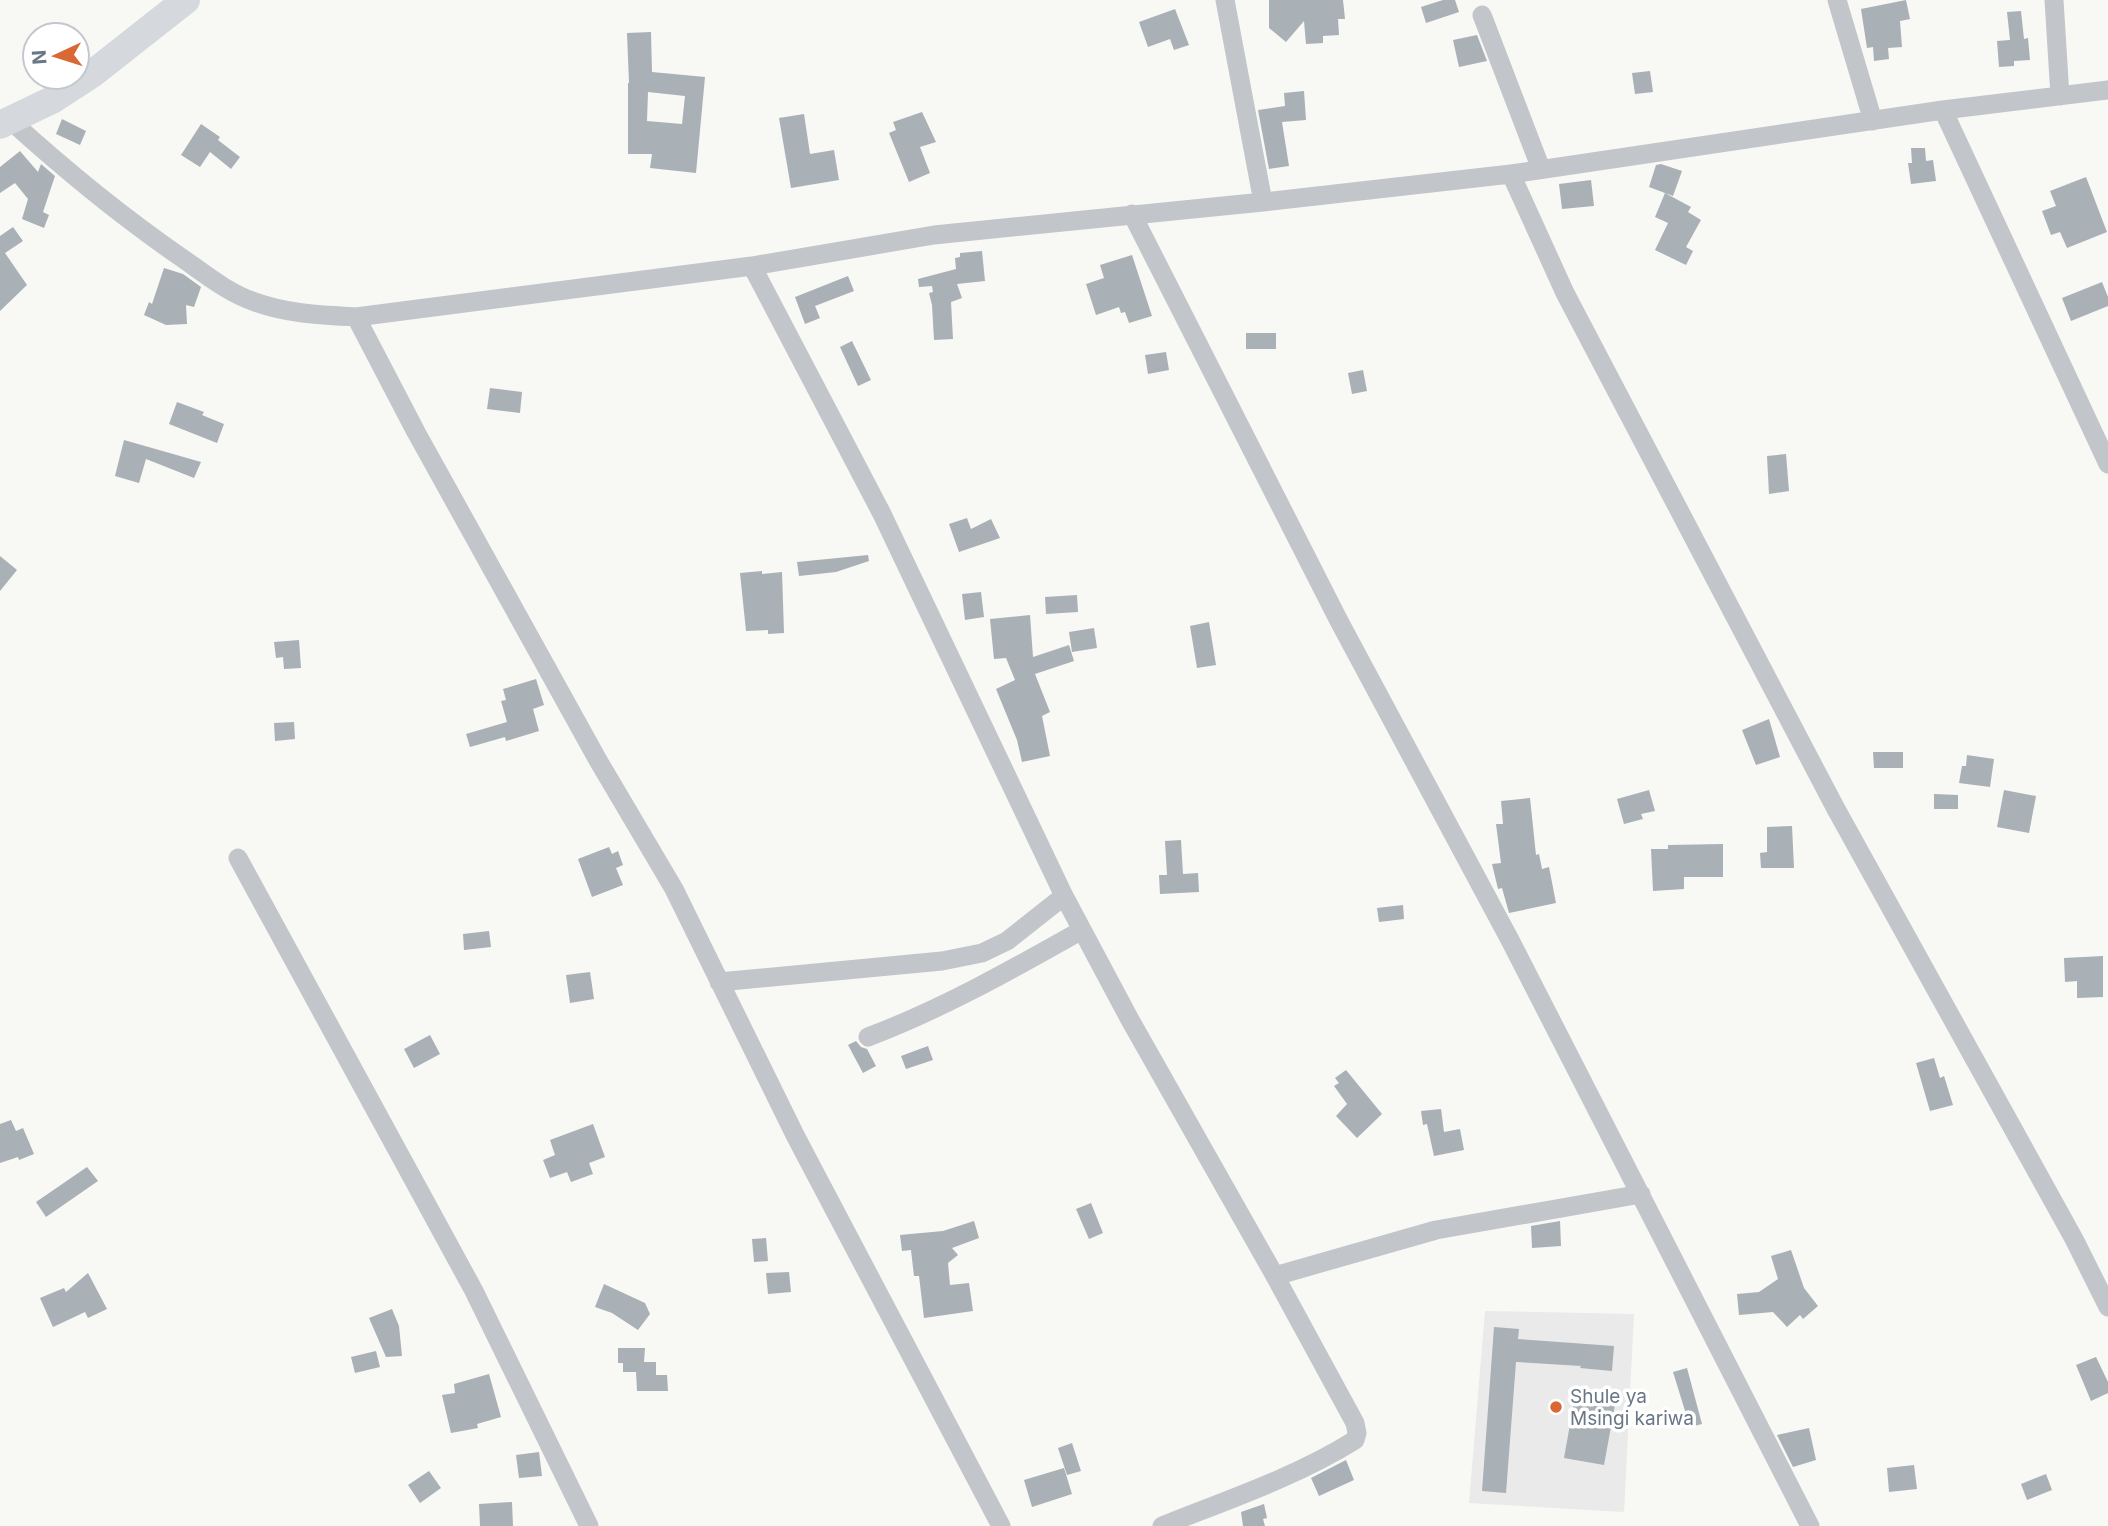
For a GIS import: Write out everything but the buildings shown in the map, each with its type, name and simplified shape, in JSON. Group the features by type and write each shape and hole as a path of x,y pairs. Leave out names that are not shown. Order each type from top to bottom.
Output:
{"street":[{"path":"186,0 92,74 52,100 5,123 140,229 222,286 254,302 311,315 356,317 752,266 934,235 1511,174 1943,110 2108,90"},
{"path":"1225,0 1263,202"},
{"path":"1837,0 1873,121"},
{"path":"2054,0 2060,96"},
{"path":"1482,15 1541,169"},
{"path":"1943,110 2108,464"},
{"path":"1511,174 1565,293 1816,772 2074,1239 2108,1307"},
{"path":"1132,214 1339,621 1510,940 1810,1526"},
{"path":"752,266 882,514 1082,930 1355,1423 1357,1433 1354,1440 1298,1470 1162,1526"},
{"path":"356,317 416,432 599,762 674,889 796,1137 1001,1526"},
{"path":"237,858 474,1290 589,1526"},
{"path":"719,982 942,961 982,953 1007,941 1065,896"},
{"path":"868,1037 905,1023 1082,930"},
{"path":"1275,1276 1436,1230 1641,1194"}],"shaded area":[{"path":"1485,1311 1634,1314 1624,1512 1469,1503"}],"place":[{"name":"Shule ya Msingi kariwa","path":"1556,1407"}]}
